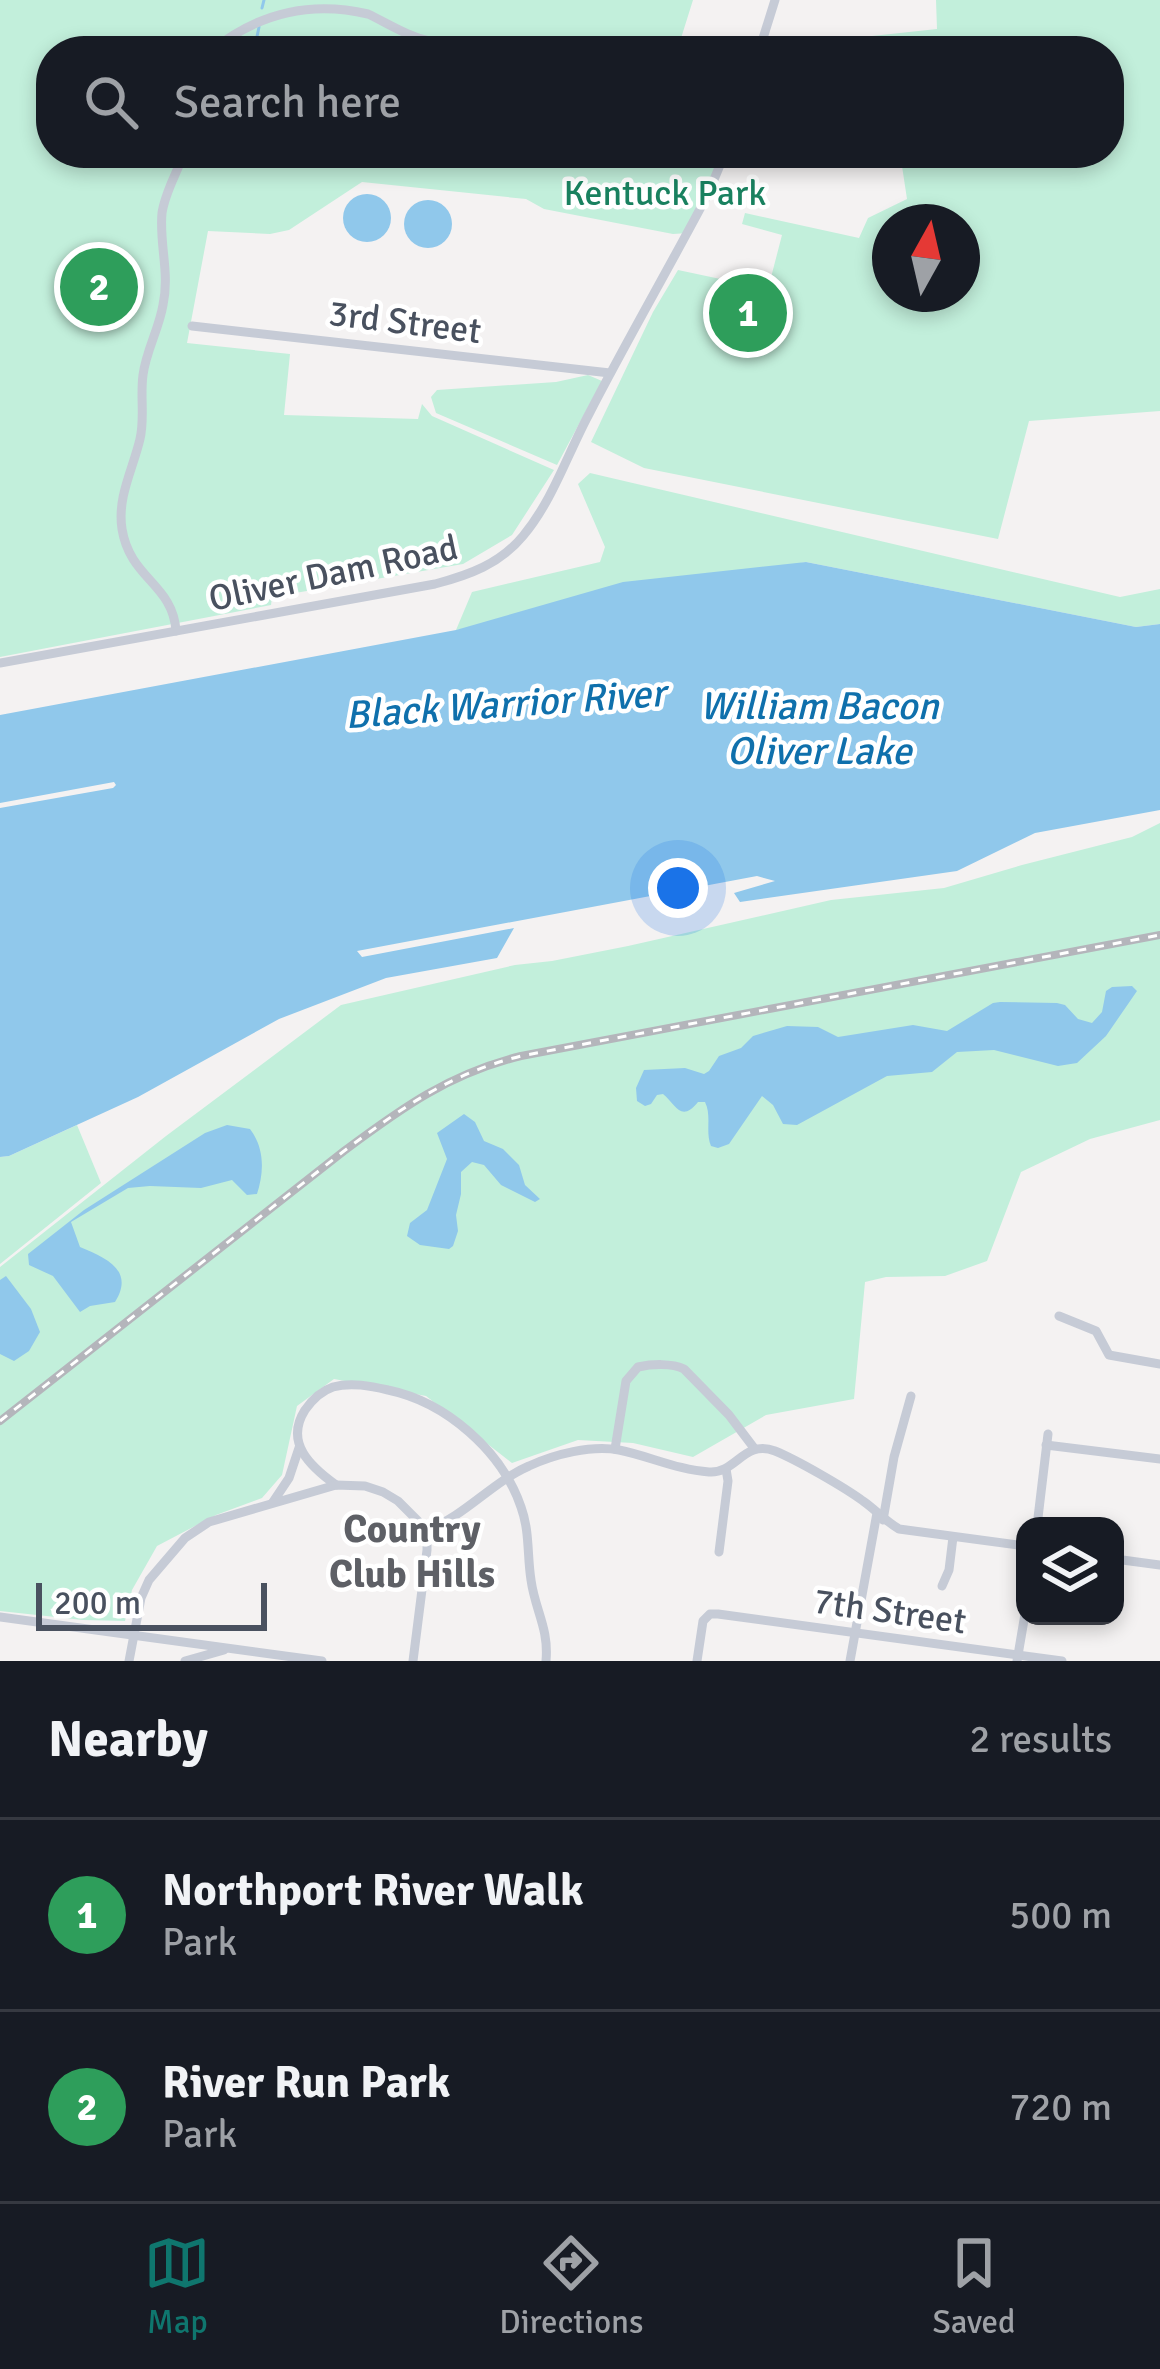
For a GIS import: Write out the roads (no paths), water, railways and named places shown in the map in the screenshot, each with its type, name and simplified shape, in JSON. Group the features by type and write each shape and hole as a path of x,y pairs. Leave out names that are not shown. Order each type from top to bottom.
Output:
{"street":[{"path":"764,36 775,0"},
{"path":"230,36 266,15 322,3 351,8 414,36"},
{"path":"176,631 171,604 130,555 121,511 142,430 144,366 165,295 163,211 179,168"},
{"name":"Oliver Dam Road","path":"0,663 435,584 488,566 507,553 551,497 573,443 719,168"},
{"name":"3rd Street","path":"192,326 610,373"},
{"path":"1059,1316 1096,1330 1109,1355 1160,1364"},
{"path":"614,1450 626,1382 630,1373 645,1366 684,1370 754,1448"},
{"path":"273,1502 289,1478 299,1448 300,1420 317,1397 339,1386 368,1386 430,1404 475,1438 520,1502 532,1584 545,1629 546,1661"},
{"path":"850,1661 911,1396"},
{"path":"1038,1517 1047,1439 1160,1459"},
{"path":"299,1448 310,1466 336,1485"},
{"path":"427,1530 530,1465 572,1453 614,1450 717,1472 754,1448 777,1452 858,1497 899,1529 1016,1545"},
{"path":"718,1552 728,1481 725,1469"},
{"path":"129,1661 149,1580 185,1538 209,1522 336,1485 382,1492 427,1530 413,1661"},
{"path":"942,1586 950,1570 953,1537"},
{"path":"1124,1559 1160,1565"},
{"name":"7th Street","path":"697,1661 703,1621 710,1615 1062,1661"},
{"path":"0,1617 322,1661"},
{"path":"1018,1658 1023,1625"},
{"path":"185,1661 229,1648"}],"water":[{"path":"367,194 384,201 391,218 384,235 367,242 350,235 343,218 350,201"},
{"path":"428,200 445,207 452,224 445,241 428,248 411,241 404,224 411,207"},
{"name":"William Bacon Oliver Lake","path":"806,562 1136,627 1160,624 1160,810 1035,833 957,871 740,902 734,893 775,881 757,876 357,951 362,957 514,928 497,958 386,978 279,1019 138,1097 0,1157 0,808 116,785 0,803 0,715 456,630 623,582"},
{"path":"1132,986 1137,991 1106,1036 1077,1063 1058,1066 994,1050 957,1052 932,1072 887,1076 797,1125 783,1124 762,1096 729,1144 718,1148 709,1141 705,1102 683,1112 663,1094 645,1106 637,1101 636,1088 644,1070 685,1068 704,1074 719,1056 741,1048 753,1036 787,1026 818,1027 838,1037 913,1025 947,1031 1000,1002 1057,1003 1092,1023 1102,1012 1106,991"},
{"path":"464,1114 475,1122 484,1141 503,1149 519,1165 525,1185 540,1199 535,1202 501,1185 484,1165 472,1162 461,1172 453,1246 420,1245 407,1236 410,1223 427,1210 447,1159 437,1133"},
{"path":"227,1125 250,1129 258,1144 262,1169 257,1194 247,1195 232,1180 201,1188 128,1188 71,1222 80,1247 120,1273 115,1302 80,1312 53,1276 29,1265 28,1254 84,1210 205,1133"},
{"path":"6,1276 31,1309 40,1332 29,1351 14,1361 0,1354 0,1280"}],"waterway":[{"path":"262,8 264,0"},
{"path":"257,36 259,27"}],"railway":[{"path":"0,1421 344,1151 407,1106 471,1072 521,1056 1160,935"}],"place":[{"name":"River Run Park","path":"99,287"},
{"name":"Northport River Walk","path":"748,313"}],"district":[{"name":"Country Club Hills","path":"412,1550"}],"park label":[{"name":"Kentuck Park","path":"665,192"}],"water label":[{"name":"Black Warrior River","path":"505,703"}]}
